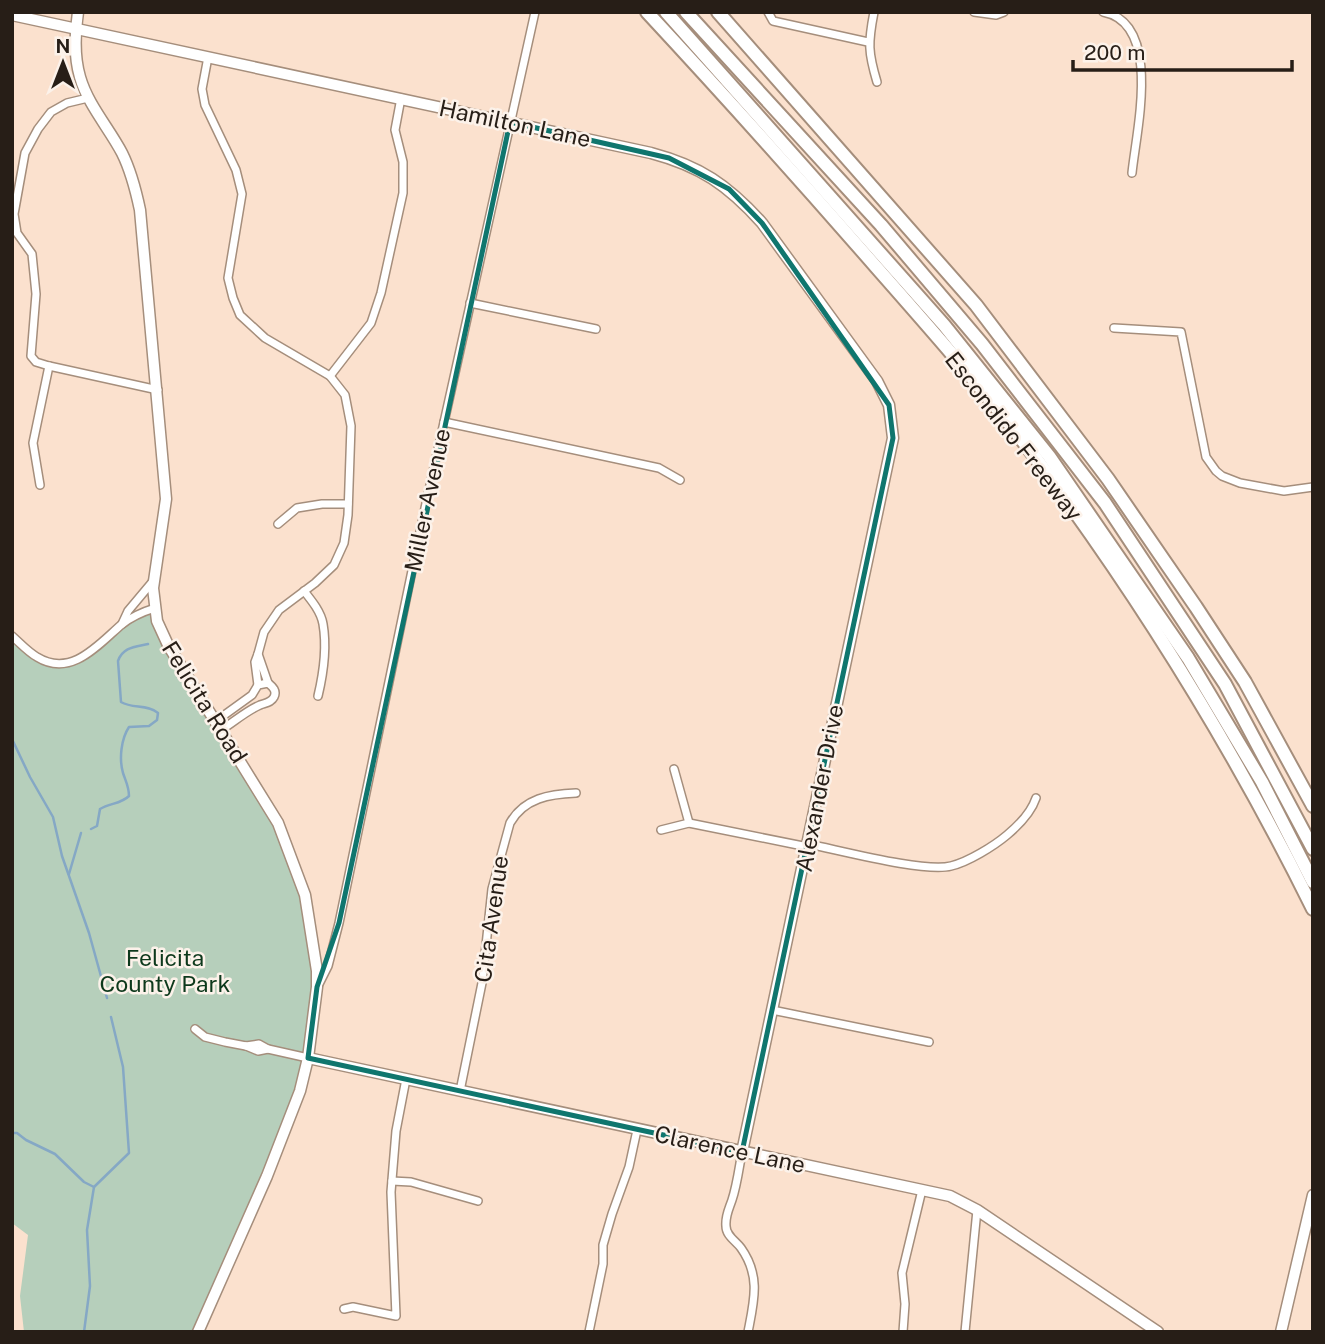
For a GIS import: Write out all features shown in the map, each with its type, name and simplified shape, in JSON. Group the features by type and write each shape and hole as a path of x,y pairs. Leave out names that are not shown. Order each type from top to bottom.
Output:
{"highway":[{"name":"Escondido Freeway","path":"648,12 950,351 1028,448 1144,611 1179,666 1228,749 1313,909"},
{"path":"666,12 944,325 1049,456 1188,658 1262,782 1313,883"},
{"path":"687,12 881,225 974,334 1105,503 1225,684 1313,849"},
{"name":"Escondido Freeway","path":"718,12 976,305 1108,480 1245,682 1313,806"}],"street":[{"name":"Felicita Road","path":"79,12 79,74 88,98 122,153 137,195 158,390 166,499 154,580 157,621 168,645 265,800 290,851 310,920 317,987 308,1058 300,1091 198,1332"},
{"name":"Miller Avenue","path":"317,987 328,966 339,923 444,422 535,12"},
{"path":"768,12 773,21 868,42"},
{"path":"874,12 868,42 877,82"},
{"path":"974,12 996,15 1004,12"},
{"path":"1103,12 1110,13 1125,23 1135,37 1139,51 1142,72 1132,173"},
{"name":"Hamilton Lane","path":"12,15 510,122 669,158 700,170 729,189 762,223 877,381 889,405 893,424"},
{"path":"208,57 202,89 205,105 236,170 242,194 228,278 233,298 240,315 265,338 330,376 345,395 351,426 344,543 334,565 279,610 264,632 255,662 258,685 253,695 219,726"},
{"path":"88,98 51,112 25,153 14,207 14,222 17,233 32,254 36,294 31,356 36,362 49,366 158,390"},
{"path":"330,376 371,323 381,293 402,193 403,162 395,130 401,98"},
{"path":"470,303 596,329"},
{"path":"1114,328 1181,332 1206,457 1222,476 1240,483 1284,491 1313,487"},
{"path":"40,485 33,443 49,366"},
{"path":"444,422 659,468 680,480"},
{"name":"Alexander Drive","path":"742,1152 808,846 842,667 893,438 893,424"},
{"path":"278,524 297,508 348,504"},
{"path":"122,625 128,611 154,580"},
{"path":"304,592 323,623 324,645 318,696"},
{"path":"12,636 38,658 64,663 90,654 136,615 155,608"},
{"path":"219,726 270,702 274,697 275,691 268,683 258,654"},
{"path":"258,685 268,683"},
{"path":"674,769 689,823"},
{"name":"Cita Avenue","path":"460,1091 482,984 492,889 510,823 514,815 531,802 551,794 576,793"},
{"path":"662,830 689,823 928,868 951,866 997,844 1033,808 1036,798"},
{"path":"772,1010 929,1042"},
{"name":"Clarence Lane","path":"195,1029 205,1037 246,1046 259,1044 268,1049 308,1058 950,1196 977,1210 1158,1332"},
{"path":"344,1309 353,1307 396,1316 392,1181 396,1131 406,1079"},
{"path":"589,1332 603,1264 603,1245 629,1167 637,1129"},
{"path":"742,1152 732,1201 726,1213 726,1226 727,1233 746,1256 754,1275 756,1293 748,1332"},
{"path":"392,1181 411,1182 478,1201"},
{"path":"903,1332 905,1304 902,1272 922,1190"},
{"path":"1281,1332 1313,1195"},
{"path":"965,1332 977,1210"}],"highlighted area":[{"path":"510,122 669,158 729,189 762,223 889,405 893,438 742,1152 308,1058 317,987 339,923"}],"green space":[{"name":"Felicita County Park","path":"155,608 157,621 258,789 305,895 317,971 300,1091 198,1332 24,1332 20,1296 28,1235 12,1223 12,636 47,662 76,661 122,625"}],"waterway":[{"path":"91,829 97,826 100,809 129,796 121,755 129,727 149,726 157,720 158,713 154,710 121,702 118,661 120,656 126,650 148,644"},
{"path":"12,739 53,817 62,856 89,933 107,998"},
{"path":"69,874 81,833"},
{"path":"84,1332 90,1286 87,1230 94,1187 129,1153 123,1067 111,1017"},
{"path":"12,1133 17,1133 55,1154 84,1182 94,1187"}]}
